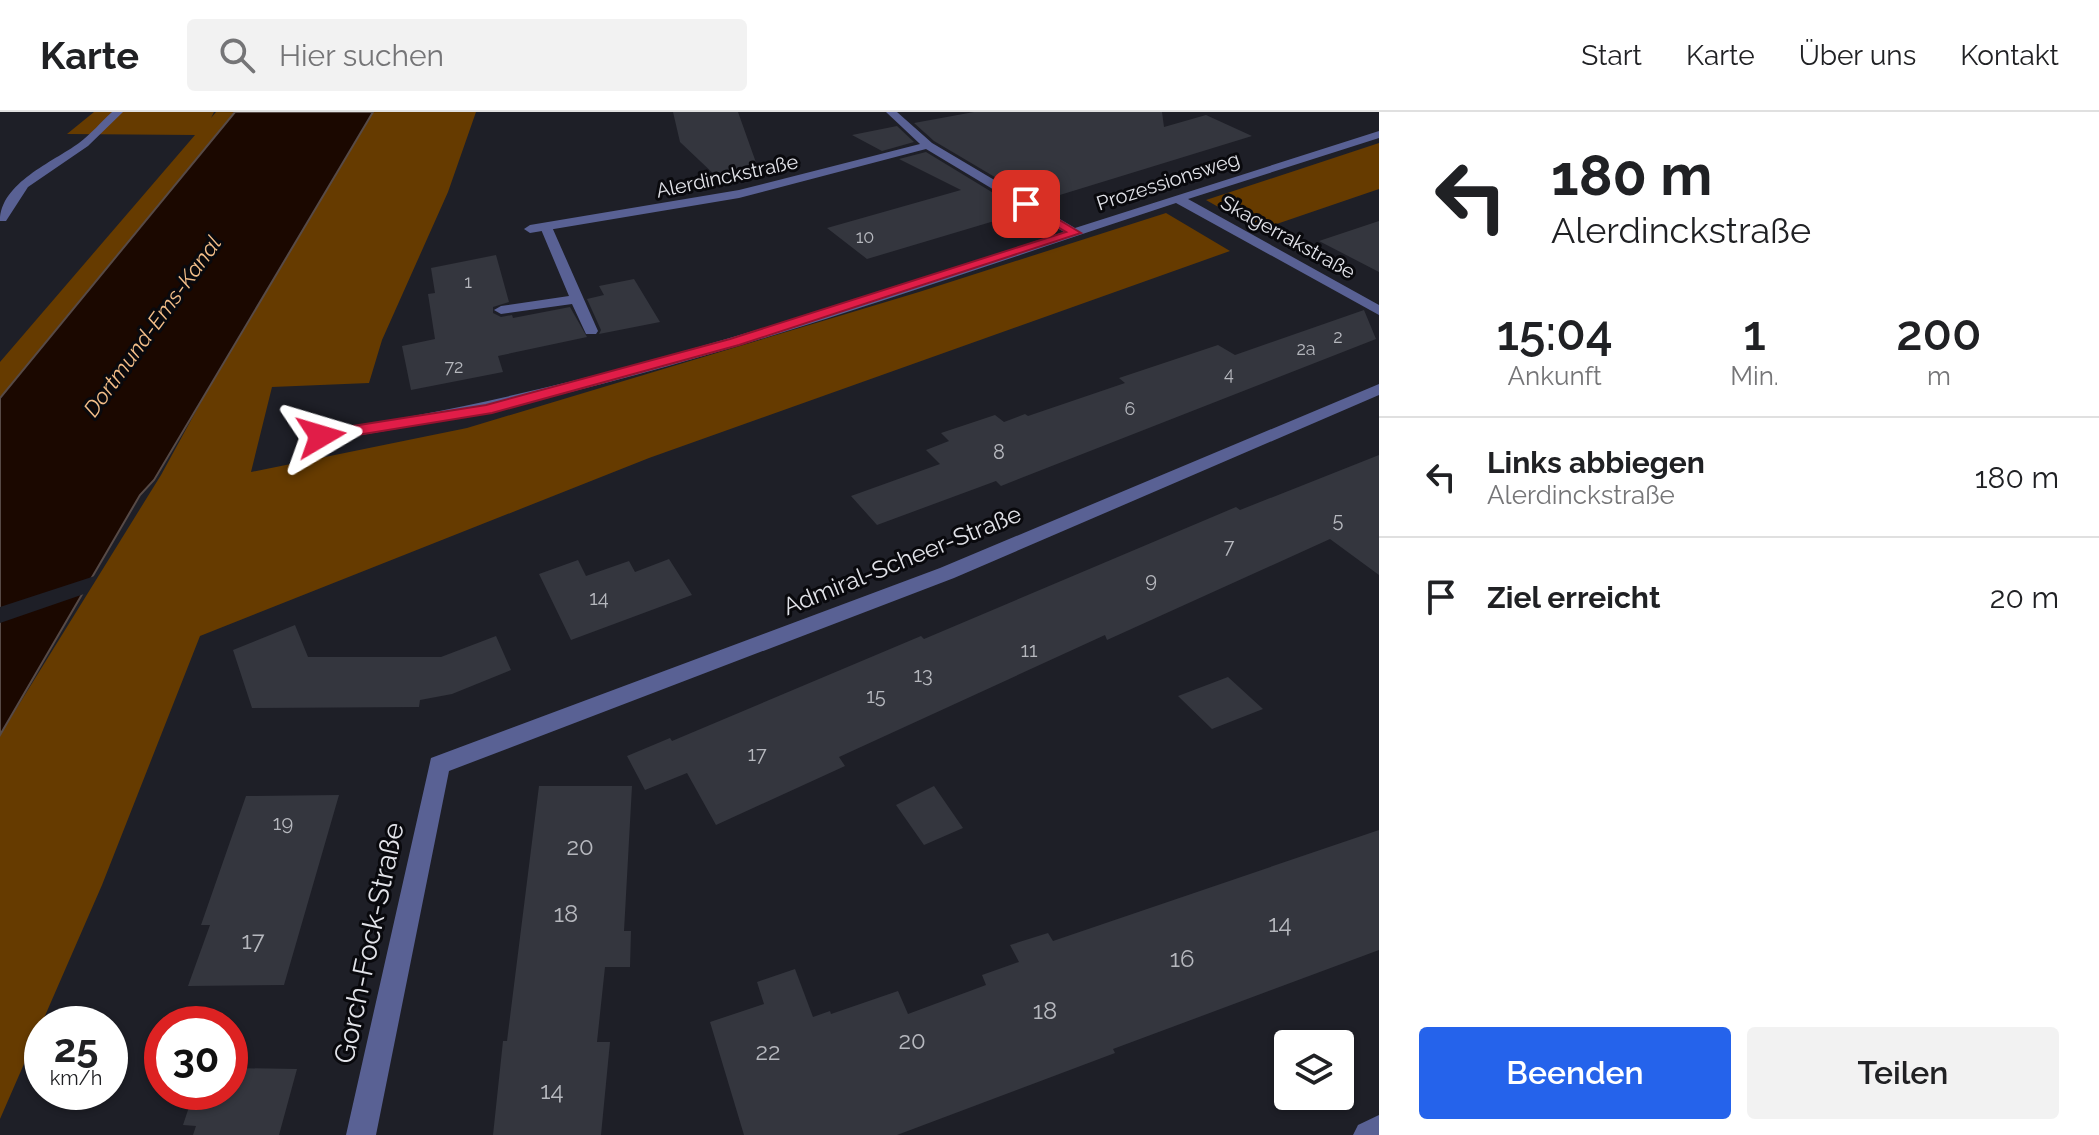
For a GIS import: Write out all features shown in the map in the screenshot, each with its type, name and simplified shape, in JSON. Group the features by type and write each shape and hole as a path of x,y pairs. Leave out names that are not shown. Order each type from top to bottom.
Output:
{"street":[{"path":"2,218 24,185 84,144 118,112"},
{"path":"891,112 928,145 1075,233"},
{"name":"Prozessionsweg","path":"321,436 487,409 735,342 1379,134"},
{"name":"Alerdinckstraße","path":"530,229 739,194 928,145"},
{"name":"Skagerrakstraße","path":"1176,198 1379,311"},
{"path":"546,227 591,331"},
{"path":"501,310 577,299"},
{"name":"Admiral-Scheer-Straße","path":"439,765 947,573 1379,389"},
{"name":"Gorch-Fock-Straße","path":"361,1135 439,765"},
{"path":"1368,1135 1379,1130"}],"shaded area":[{"path":"94,112 214,112 211,118 216,112 235,112 0,398 0,362 195,135 67,134"},
{"path":"373,112 476,112 448,192 382,340 369,383 272,387 251,472 467,428 919,292 1166,213 1230,251 649,458 200,636 102,885 49,1006 24,1006 24,1064 0,1119 0,735 161,475 225,358"},
{"path":"1379,143 1379,189 1259,230 1206,200"}],"water":[{"name":"Dortmund-Ems-Kanal","path":"235,112 373,112 154,480 140,495 0,735 0,398"}],"pier":[{"path":"98,575 87,593 0,623 0,607"}],"building":[{"path":"673,112 738,112 759,171 718,178 680,142"},
{"path":"974,112 1162,112 1164,127 1206,115 1252,136 1037,202 934,141 914,123"},
{"path":"897,126 914,142 882,151 852,135"},
{"path":"926,152 1018,208 995,215 1001,219 867,259 827,228 961,190 899,159"},
{"path":"1379,221 1379,272 1319,241"},
{"path":"496,255 509,302 493,307 493,313 501,317 512,315 513,318 570,307 587,337 498,356 503,372 411,390 402,346 435,339 428,294 435,293 431,268"},
{"path":"634,279 660,322 599,334 601,330 587,299 604,295 599,286"},
{"path":"1364,310 1376,339 1001,486 996,481 877,525 851,496 940,464 926,450 949,441 941,433 995,415 1004,422 1025,414 1028,416 1125,383 1119,378 1218,345 1235,355"},
{"path":"1379,455 1379,575 1330,539 1107,640 1105,635 839,757 845,766 716,825 687,773 645,790 627,756 670,738 672,741 921,636 924,639 1236,507 1240,510"},
{"path":"669,559 692,595 571,640 539,574 578,560 586,576 629,561 635,572"},
{"path":"295,625 308,657 441,657 496,636 511,670 452,694 420,700 419,707 252,708 233,650"},
{"path":"1228,677 1263,709 1212,729 1178,696"},
{"path":"539,786 632,786 624,931 631,931 630,967 605,967 597,1042 610,1042 601,1135 493,1135"},
{"path":"934,786 963,828 924,845 896,805"},
{"path":"339,795 284,985 188,986 210,925 201,925 246,796"},
{"path":"1379,830 1379,950 1113,1049 1115,1053 897,1135 744,1135 710,1022 764,1004 757,982 795,969 813,1017 898,991 908,1014 986,985 982,975 1019,962 1010,945 1048,933 1053,941"},
{"path":"248,1068 297,1069 279,1135 193,1135 196,1126 183,1125 188,1110 248,1110"}],"route":[{"path":"321,436 387,428 487,409 735,342 1075,233 1026,204"}]}
